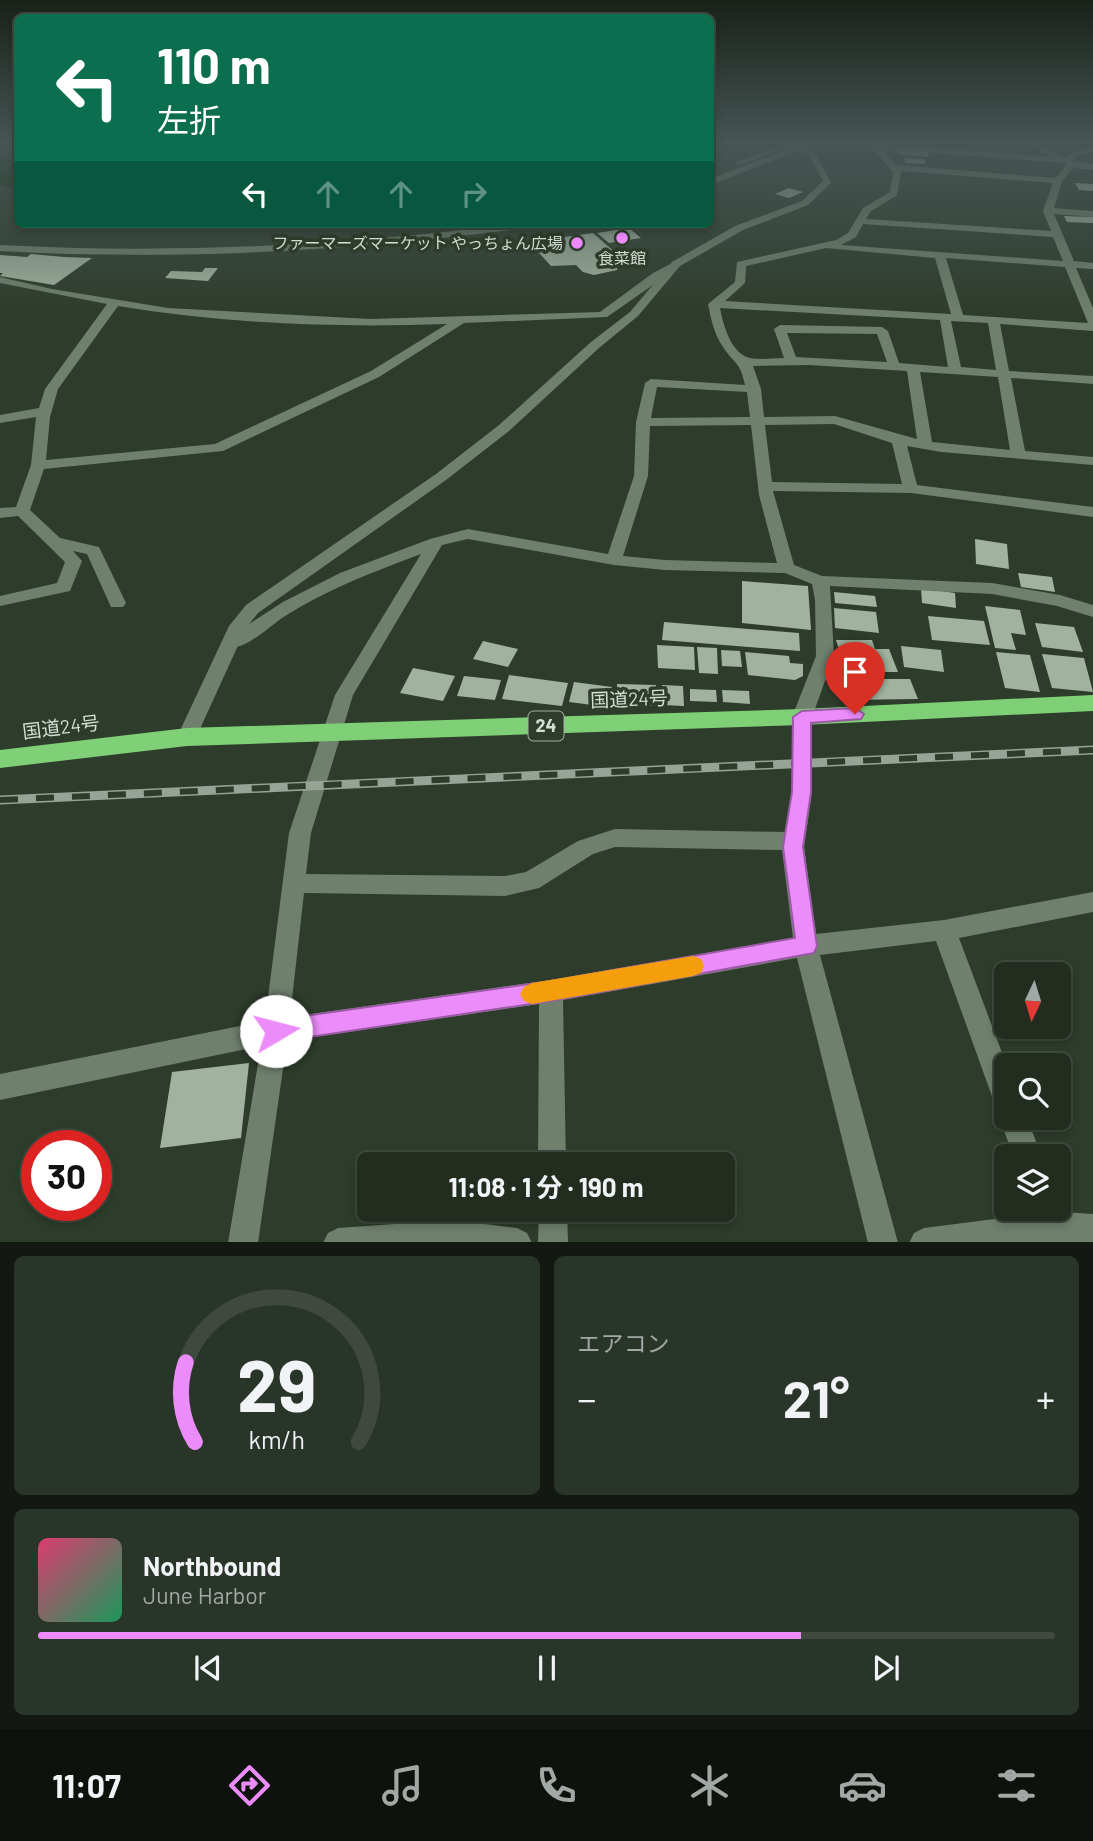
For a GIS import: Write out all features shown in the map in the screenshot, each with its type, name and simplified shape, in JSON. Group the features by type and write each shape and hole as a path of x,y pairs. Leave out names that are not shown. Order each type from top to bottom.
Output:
{"highway":[{"name":"国道24号","path":"0,760 187,737 803,725 1093,703"}],"street":[{"path":"0,280 168,311 370,323 603,315 629,299 656,273 739,228 808,200"},
{"path":"714,304 740,282 741,264 827,246 852,235 866,210 883,200"},
{"path":"714,304 795,307 994,322 1093,325 1048,211 1052,200"},
{"path":"1048,211 1093,214"},
{"path":"859,221 1058,234"},
{"path":"0,248 205,252 289,248 504,228"},
{"path":"827,246 940,257 1093,266"},
{"path":"940,257 952,319 955,370"},
{"path":"187,737 221,661 239,626 252,609 441,477 504,428 595,345 634,314 676,264"},
{"path":"1077,284 1093,285"},
{"path":"22,511 38,465 45,411 52,389 115,302"},
{"path":"714,304 716,321 732,355 746,362 791,361 805,345 882,331 894,366"},
{"path":"795,307 805,345"},
{"path":"38,465 218,448 375,374 460,321"},
{"path":"994,322 1018,453"},
{"path":"791,361 780,329 805,345 894,366 1093,380"},
{"path":"746,362 760,421 765,486 787,568"},
{"path":"913,368 925,444"},
{"path":"614,560 641,475 643,422 651,383 754,389"},
{"path":"0,419 45,411"},
{"path":"643,422 835,420 898,440 1093,461"},
{"path":"898,440 911,489"},
{"path":"765,486 911,489 1093,512"},
{"path":"0,513 22,511"},
{"path":"0,601 64,587 74,561 22,511"},
{"path":"232,643 289,606 346,577 436,542 468,534 614,560 665,565 787,568 820,581 952,583 1068,603 1093,611"},
{"path":"53,542 93,550 117,603"},
{"path":"243,1242 276,1031 300,833 344,695 436,542"},
{"path":"820,581 824,600 825,656 803,725 802,792 795,841 806,946 883,1242"},
{"path":"294,883 505,886 531,881 586,847 615,838 795,841"},
{"path":"0,1087 276,1031 551,991 806,946 944,930 1093,902"},
{"path":"944,930 994,1066"},
{"path":"551,991 552,1152"},
{"path":"553,1222 553,1242"},
{"path":"925,1242 1053,1226 1093,1229"},
{"path":"338,1242 453,1235 517,1242"}],"building":[{"path":"1064,216 1093,217 1093,223 1067,222"},
{"path":"629,228 641,238 609,243 597,233"},
{"path":"593,233 618,255 606,257 618,263 617,270 594,275 583,272 576,265 551,266 529,242"},
{"path":"31,254 92,258 54,285 0,276 3,273 0,273 0,255 27,257"},
{"path":"205,268 218,268 208,281 165,278 171,271 202,272"},
{"path":"975,539 1007,544 1009,569 976,564"},
{"path":"1018,573 1052,577 1055,592 1021,587"},
{"path":"742,581 808,586 811,630 742,623"},
{"path":"921,588 955,593 956,608 922,603"},
{"path":"834,592 875,596 877,607 835,603"},
{"path":"985,606 1020,610 1026,635 1011,633 1016,650 995,648"},
{"path":"834,608 876,612 879,633 835,628"},
{"path":"928,616 984,621 990,645 932,640"},
{"path":"664,622 799,633 800,651 662,640"},
{"path":"1035,623 1074,627 1083,652 1042,647"},
{"path":"836,640 872,640 875,649 889,649 898,672 882,672 884,679 910,679 918,699 845,700 838,680 849,680"},
{"path":"483,641 518,649 508,667 473,659"},
{"path":"657,645 694,647 695,670 658,668"},
{"path":"901,646 941,650 944,672 904,667"},
{"path":"697,647 717,648 718,674 699,673"},
{"path":"721,650 740,651 742,667 722,666"},
{"path":"745,652 789,656 790,663 803,664 803,676 795,680 748,675"},
{"path":"996,652 1030,655 1040,692 1005,688"},
{"path":"1042,654 1084,658 1093,692 1052,688"},
{"path":"413,668 455,676 443,701 400,693"},
{"path":"509,675 568,683 562,706 502,699"},
{"path":"464,676 501,680 495,700 457,696"},
{"path":"574,682 612,687 608,707 569,702"},
{"path":"617,684 656,685 657,706 617,705"},
{"path":"662,685 683,686 684,706 662,705"},
{"path":"690,689 716,690 717,702 690,701"},
{"path":"722,690 749,691 750,704 723,702"},
{"path":"249,1063 241,1138 160,1148 172,1072"}],"railway":[{"path":"0,800 1093,750"}],"slow traffic":[{"path":"532,994 693,966"}],"place":[{"name":"食菜館","path":"622,238"},
{"name":"ファーマーズマーケット やっちょん広場","path":"577,243"}],"route":[{"path":"276,1031 551,991 806,946 793,847 802,792 802,717 855,714"}]}
